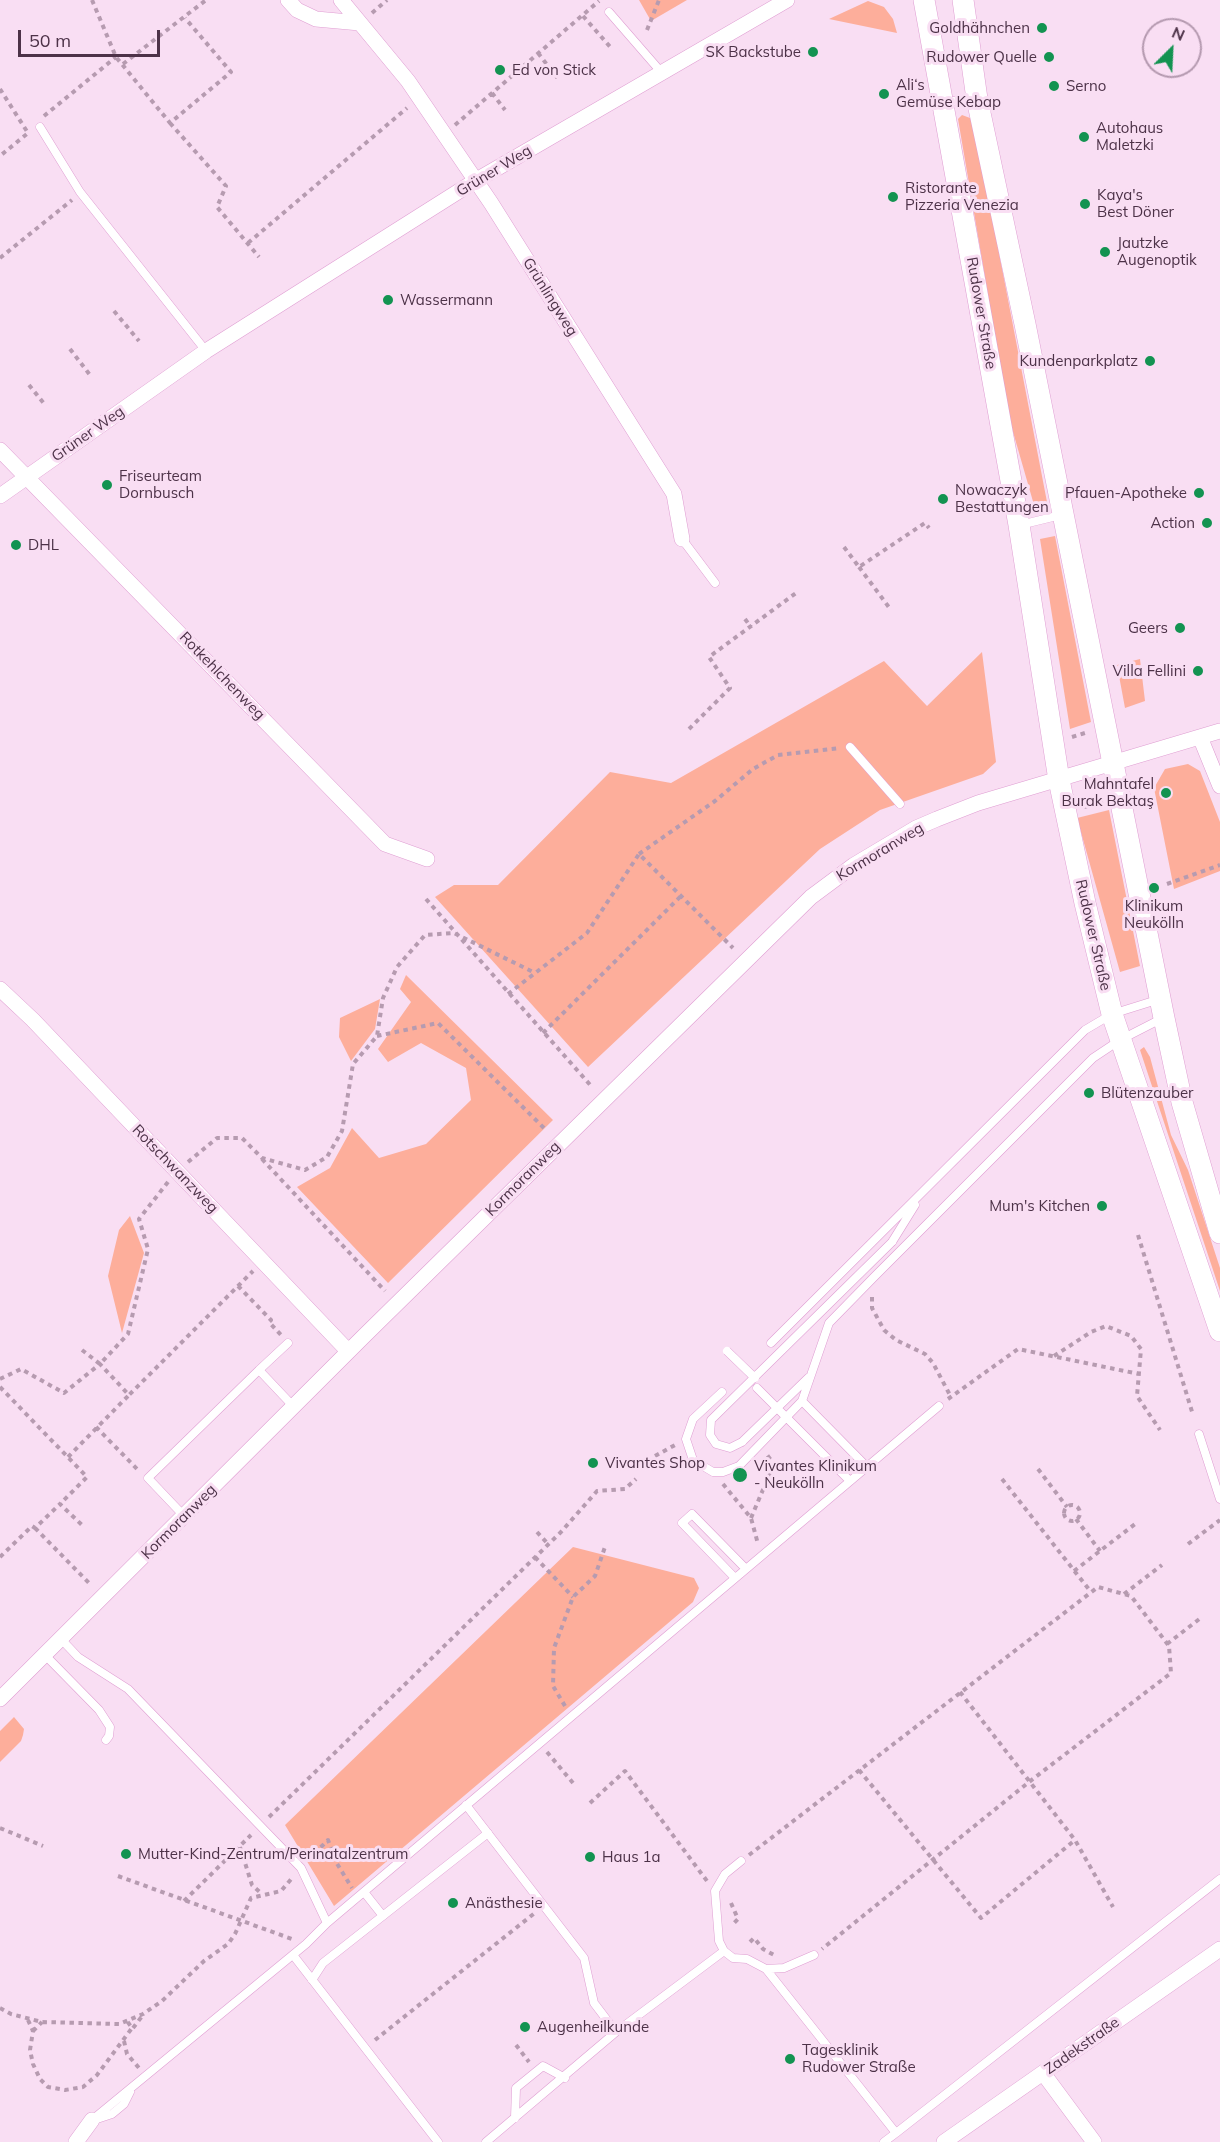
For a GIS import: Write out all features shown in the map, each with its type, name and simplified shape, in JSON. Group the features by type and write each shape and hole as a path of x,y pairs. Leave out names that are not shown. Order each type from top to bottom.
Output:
{"main road":[{"name":"Rudower Straße","path":"924,0 1019,525 1059,780 1112,1014 1220,1331"},
{"path":"963,0 977,99 1182,1102 1220,1233"}],"street":[{"path":"288,0 297,10 316,19 364,20"},
{"name":"Grünlingweg","path":"341,0 364,20 476,181 674,494 682,539"},
{"name":"Grüner Weg","path":"0,496 206,351 476,181 787,0"},
{"name":"Rotkehlchenweg","path":"0,450 385,844 427,859"},
{"name":"Kormoranweg","path":"0,1699 185,1517 293,1406 811,897 854,865 916,828 978,803 1220,731"},
{"path":"1200,737 1220,786"},
{"name":"Rotschwanzweg","path":"0,989 42,1029 348,1352"},
{"name":"Zadekstraße","path":"944,2142 1220,1949"},
{"path":"1043,2073 1094,2142"},
{"path":"76,2142 92,2120"}],"lane":[{"path":"609,12 662,73"},
{"path":"942,102 977,99"},
{"path":"38,125 80,192 206,351"},
{"path":"1019,525 1062,515"},
{"name":"Grünlingweg","path":"682,539 715,583"},
{"path":"850,747 900,804"},
{"path":"771,1343 1085,1030 1112,1014 1163,1008"},
{"path":"722,1392 693,1419 686,1439 693,1460 713,1472 723,1472 740,1466 802,1401 828,1323 1093,1058 1163,1008"},
{"path":"810,1376 742,1442 734,1447 721,1447 712,1440 711,1420 892,1242 922,1193"},
{"path":"185,1517 148,1478 288,1343"},
{"path":"728,1351 755,1378"},
{"path":"259,1370 293,1406"},
{"path":"758,1388 850,1481"},
{"path":"802,1401 867,1467"},
{"path":"92,2120 111,2102 130,2090 293,1955 361,1894 939,1406"},
{"path":"1199,1434 1220,1499"},
{"path":"735,1578 682,1523 692,1514 746,1569"},
{"path":"61,1639 78,1656 128,1689 301,1868 327,1923"},
{"path":"45,1654 99,1710 110,1727 109,1736 105,1740"},
{"path":"466,1805 584,1958 594,2003 616,2032"},
{"path":"312,1980 323,1963 488,1833"},
{"path":"741,1861 725,1874 715,1891 719,1941 724,1951 733,1958 747,1959 766,1969 896,2133"},
{"path":"884,2142 1220,1878"},
{"path":"361,1894 383,1916"},
{"path":"486,2142 565,2078 616,2032 724,1951"},
{"path":"293,1955 438,2142"},
{"path":"766,1969 784,1968 814,1955"},
{"path":"516,2118 516,2088 543,2066 565,2078"}],"path":[{"path":"92,0 116,57 226,186 217,207 259,257"},
{"path":"123,64 206,0"},
{"path":"364,20 387,0"},
{"path":"454,126 601,0"},
{"path":"647,30 659,0"},
{"path":"583,16 612,49"},
{"path":"170,123 231,72 185,18"},
{"path":"538,53 559,80"},
{"path":"38,125 116,57"},
{"path":"0,89 28,133 0,156"},
{"path":"492,93 505,110"},
{"path":"248,243 411,104"},
{"path":"26,129 31,125"},
{"path":"0,258 80,192"},
{"path":"114,311 139,341"},
{"path":"70,349 90,375"},
{"path":"29,385 46,406"},
{"path":"859,567 925,523 929,528"},
{"path":"844,547 891,610"},
{"path":"689,729 730,688 709,657 796,593"},
{"path":"745,619 751,627"},
{"path":"1072,737 1094,730"},
{"path":"508,994 533,972 587,933 639,854 715,801 753,769 778,755 850,747"},
{"path":"1076,810 1106,801"},
{"path":"639,854 733,948"},
{"path":"1167,884 1220,865"},
{"path":"543,1033 681,896"},
{"path":"426,899 592,1087"},
{"path":"262,1158 305,1170 327,1157 342,1131 353,1064 377,1036 383,998 397,967 425,935 454,933 533,972"},
{"path":"377,1036 438,1023 547,1131"},
{"path":"186,1164 217,1138 242,1138 385,1291"},
{"path":"0,1379 21,1369 64,1393 100,1364 128,1334 148,1249 139,1219 169,1180"},
{"path":"1138,1235 1193,1415"},
{"path":"68,1457 255,1270"},
{"path":"875,1276 872,1300 877,1321 896,1340 915,1348 933,1363 951,1397"},
{"path":"238,1286 271,1320 269,1322 288,1343"},
{"path":"1053,1356 1091,1332 1106,1326 1131,1336 1141,1349 1137,1396 1160,1430"},
{"path":"939,1406 1018,1349 1139,1374"},
{"path":"82,1350 100,1364 129,1395"},
{"path":"0,1387 87,1477 35,1528"},
{"path":"96,1427 148,1478"},
{"path":"655,1456 686,1439"},
{"path":"751,1518 770,1473 771,1460 760,1444"},
{"path":"1038,1469 1067,1507"},
{"path":"713,1472 751,1518 762,1556"},
{"path":"184,1901 535,1557 597,1491 625,1489 636,1479"},
{"path":"1002,1479 1091,1593"},
{"path":"60,1504 84,1527"},
{"path":"1067,1507 1072,1506 1078,1510 1077,1519 1100,1551"},
{"path":"1067,1507 1064,1513 1065,1518 1069,1521 1077,1519"},
{"path":"1188,1544 1220,1520"},
{"path":"1074,1571 1135,1524"},
{"path":"0,1557 32,1526 89,1583"},
{"path":"537,1532 548,1544"},
{"path":"571,1717 554,1686 554,1648 573,1597 595,1576 606,1544"},
{"path":"535,1557 573,1597"},
{"path":"1124,1594 1162,1565"},
{"path":"741,1861 1098,1587 1131,1596 1167,1644 1172,1673 931,1859 814,1955"},
{"path":"1167,1644 1202,1617"},
{"path":"960,1692 1075,1840 1113,1907"},
{"path":"540,1743 573,1783"},
{"path":"859,1770 981,1918 1075,1840"},
{"path":"590,1803 625,1771 643,1791 715,1891"},
{"path":"0,1828 44,1846"},
{"path":"251,1898 281,1891 328,1840 336,1862 361,1894"},
{"path":"0,2008 28,2020 42,2022 119,2024 143,2014 162,2001 204,1961 228,1944 235,1934 239,1920 251,1898 252,1885 240,1846"},
{"path":"118,1876 306,1944"},
{"path":"252,1885 261,1894"},
{"path":"730,1899 738,1918 734,1923"},
{"path":"365,2048 544,1906"},
{"path":"750,1942 754,1938 763,1949 772,1955 781,1956"},
{"path":"28,2020 33,2031 30,2050 40,2079 48,2087 65,2090 82,2087 97,2075 143,2014"},
{"path":"127,2021 132,2028"},
{"path":"33,2031 42,2022"},
{"path":"124,2040 127,2054"},
{"path":"516,2045 537,2072"},
{"path":"118,2050 127,2054 146,2077"}],"shaded area":[{"path":"639,0 687,0 651,21"},
{"path":"868,1 884,7 893,19 897,33 829,19"},
{"path":"962,115 970,118 974,123 1047,502 1034,505 1009,418 958,119"},
{"path":"1055,536 1091,722 1070,729 1040,539"},
{"path":"982,652 996,762 983,774 880,810 820,849 588,1067 435,897 454,885 498,885 610,772 671,783 884,661 927,706"},
{"path":"1140,659 1145,701 1125,708 1117,665"},
{"path":"1188,764 1200,771 1220,822 1220,871 1174,889 1154,788 1165,769"},
{"path":"1109,810 1140,966 1120,972 1077,818"},
{"path":"406,975 553,1120 388,1283 297,1187 330,1168 352,1128 379,1158 426,1144 471,1100 466,1068 421,1043 388,1062 378,1049 411,1002 400,989"},
{"path":"380,999 375,1029 351,1061 339,1037 340,1018"},
{"path":"1144,1047 1150,1057 1171,1135 1188,1170 1220,1268 1220,1291 1140,1050"},
{"path":"130,1216 144,1253 122,1333 108,1276 119,1230"},
{"path":"573,1547 694,1578 699,1588 693,1602 334,1906 285,1825"},
{"path":"14,1717 24,1729 23,1735 21,1741 0,1762 0,1731"}],"place":[{"name":"Goldhähnchen","path":"1042,28"},
{"name":"SK Backstube","path":"813,52"},
{"name":"Rudower Quelle","path":"1049,57"},
{"name":"Ed von Stick","path":"500,70"},
{"name":"Serno","path":"1054,86"},
{"name":"Ali‘s Gemüse Kebap","path":"884,94"},
{"name":"Autohaus Maletzki","path":"1084,137"},
{"name":"Ristorante Pizzeria Venezia","path":"893,197"},
{"name":"Kaya's Best Döner","path":"1085,204"},
{"name":"Jautzke Augenoptik","path":"1105,252"},
{"name":"Wassermann","path":"388,300"},
{"name":"Kundenparkplatz","path":"1150,361"},
{"name":"Friseurteam Dornbusch","path":"107,485"},
{"name":"Pfauen-Apotheke","path":"1199,493"},
{"name":"Nowaczyk Bestattungen","path":"943,499"},
{"name":"Action","path":"1207,523"},
{"name":"DHL","path":"16,545"},
{"name":"Geers","path":"1180,628"},
{"name":"Villa Fellini","path":"1198,671"},
{"name":"Mahntafel Burak Bektaş","path":"1166,793"},
{"name":"Klinikum Neukölln","path":"1154,888"},
{"name":"Blütenzauber","path":"1089,1093"},
{"name":"Mum's Kitchen","path":"1102,1206"},
{"name":"Vivantes Shop","path":"593,1463"},
{"name":"Vivantes Klinikum - Neukölln","path":"740,1475"},
{"name":"Mutter-Kind-Zentrum/Perinatalzentrum","path":"126,1854"},
{"name":"Haus 1a","path":"590,1857"},
{"name":"Anästhesie","path":"453,1903"},
{"name":"Augenheilkunde","path":"525,2027"},
{"name":"Tagesklinik Rudower Straße","path":"790,2059"}]}
